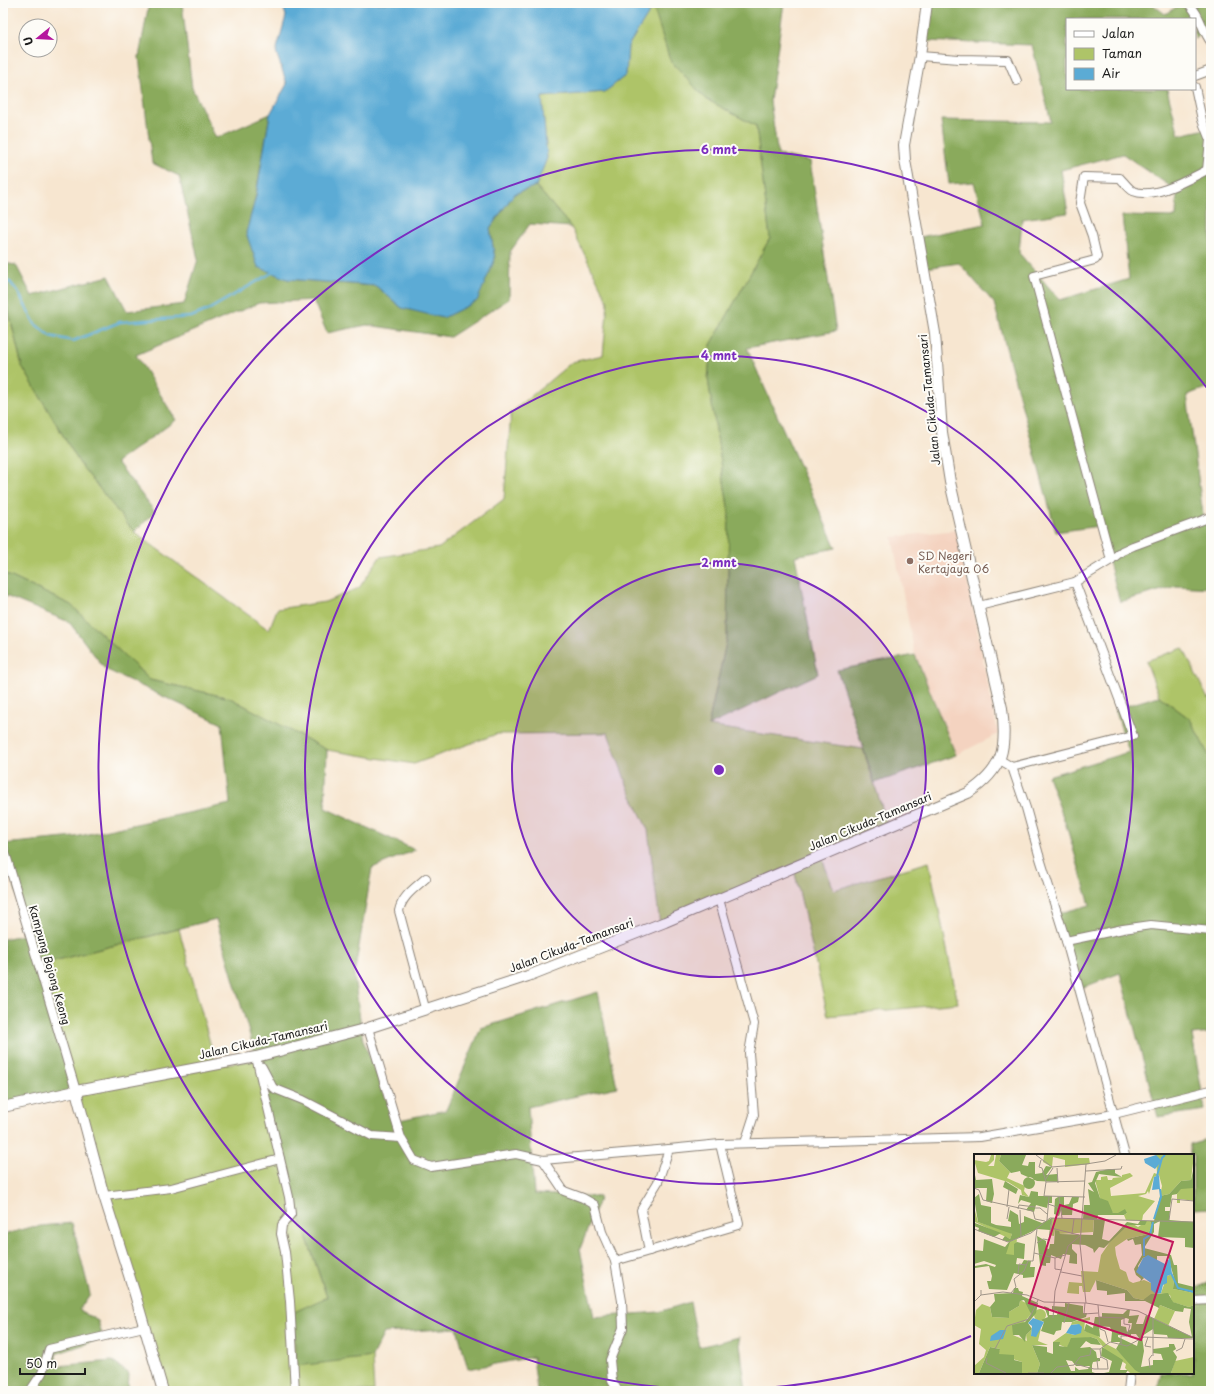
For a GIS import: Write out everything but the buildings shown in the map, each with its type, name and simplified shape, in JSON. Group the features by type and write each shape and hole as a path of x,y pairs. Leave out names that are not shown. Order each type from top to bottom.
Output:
{"street":[{"name":"Jalan Cikuda–Tamansari","path":"3,1107 76,1091 256,1056 368,1028 425,1008 528,976 665,922 968,793 979,786 991,774 1000,760 1004,742 1002,708 950,482 942,432 935,333 905,160 904,144 920,56 927,3"},
{"path":"1188,3 1195,9 1201,21 1205,35 1211,42"},
{"path":"920,56 959,59 1008,60 1017,81"},
{"path":"1196,76 1211,70"},
{"path":"1111,560 1034,276 1095,260 1097,257 1092,236 1080,203 1084,177 1120,178 1133,191 1145,193 1166,190 1209,170 1210,140 1202,120 1196,90"},
{"path":"979,606 1075,582 1111,560 1122,551 1211,517"},
{"path":"1012,767 1133,736 1075,582"},
{"path":"1000,760 1012,767 1026,808 1066,941 1125,1154"},
{"name":"Kampung Bojong Keong","path":"3,845 76,1091"},
{"path":"425,1008 399,911 404,898 426,878"},
{"path":"719,899 754,1024 749,1053 754,1115 745,1143"},
{"path":"1066,941 1123,928 1152,925 1211,931"},
{"path":"368,1028 401,1138 414,1160 431,1167 516,1154 543,1160 720,1144 980,1137 1114,1114 1211,1090"},
{"path":"256,1056 273,1088 303,1100 372,1136 401,1138"},
{"path":"256,1056 289,1197 291,1214 282,1225 281,1234 285,1252 290,1300 295,1391"},
{"path":"76,1091 104,1196 163,1391"},
{"path":"615,1261 738,1225 739,1223 720,1144"},
{"path":"649,1251 641,1210 658,1182 669,1149"},
{"path":"104,1196 171,1188 280,1159"},
{"path":"543,1160 564,1191 583,1198 594,1205 602,1232 615,1261 622,1301 623,1328 610,1360 612,1381 618,1391"},
{"path":"1194,1301 1211,1300"},
{"path":"31,1390 42,1373 49,1349 144,1327"},
{"path":"1128,1391 1130,1374"}],"shaded area":[{"path":"957,530 998,734 956,755 915,655 892,537"}],"green space":[{"path":"149,3 182,3 192,88 216,138 270,114 254,205 246,233 287,279 376,286 402,308 495,259 490,228 514,194 536,186 571,227 530,224 510,252 509,299 450,337 367,325 327,333 313,300 259,303 136,355 176,420 117,462 155,512 134,532 80,464 22,366 8,309 3,307 3,263 16,265 32,296 109,276 127,311 184,304 198,259 179,176 152,163 139,57"},
{"path":"652,3 784,3 770,101 778,155 810,161 836,331 747,348 836,548 795,556 818,674 708,726 727,638 729,513 708,379 711,345 770,238 756,126 706,99 670,60"},
{"path":"926,3 1151,3 1165,14 1183,3 1211,3 1211,28 1204,30 1196,39 1196,18 1066,18 1066,90 1167,90 1179,135 1211,128 1211,386 1187,395 1204,522 1211,520 1211,588 1176,586 1120,602 1099,526 1056,532 994,303 959,263 926,268 920,237 985,224 974,182 949,184 941,120 1051,122 1032,45 922,41","holes":["1123,154 1177,191 1176,217 1122,216 1129,279 1060,300 1019,253 1022,219 1068,213 1061,170"]},
{"path":"654,5 670,60 706,99 756,126 770,238 711,345 708,379 729,513 727,638 708,726 863,749 887,823 820,853 834,890 929,862 958,1003 828,1016 793,865 660,925 648,830 629,790 608,733 497,734 414,764 327,750 230,698 150,680 71,605 3,573 3,307 8,309 22,366 80,464 134,532 269,630 277,609 325,602 359,588 380,557 439,548 504,499 511,413 572,362 603,355 608,302 571,227 536,186 547,158 542,97 605,92 626,75 628,46"},
{"path":"3,573 71,605 150,680 230,698 327,750 325,808 415,850 372,868 354,976 363,1040 395,1121 446,1110 481,1028 598,992 617,1087 528,1107 534,1194 600,1197 580,1249 594,1317 659,1312 690,1302 699,1347 739,1337 746,1391 537,1391 533,1357 468,1369 457,1328 384,1333 372,1357 297,1366 292,1313 327,1297 270,1129 257,1060 216,919 38,965 76,1093 3,1109 3,939 28,934 3,844 75,837 230,804 222,724 105,669 69,622 3,595"},
{"path":"1183,648 1208,699 1211,697 1211,760 1190,719 1159,696 1146,661"},
{"path":"915,655 956,755 875,783 837,670"},
{"path":"1159,696 1190,719 1211,760 1211,1033 1192,1035 1205,1110 1158,1117 1120,973 1079,989 1056,914 1090,905 1066,825 1048,776 1129,752 1115,709"},
{"path":"179,929 216,1065 257,1060 270,1129 327,1298 297,1365 372,1357 374,1391 162,1391 38,965"},
{"path":"1211,1138 1211,1208 1194,1209 1194,1154 1190,1154 1190,1144"},
{"path":"72,1223 90,1294 79,1310 98,1321 103,1338 56,1354 57,1366 112,1361 129,1374 128,1391 3,1391 3,1235 31,1227"},
{"path":"1211,1282 1211,1391 1157,1391 1161,1374 1194,1374 1194,1288"}],"water":[{"path":"282,3 652,3 654,5 628,46 626,75 605,92 542,97 547,158 536,186 514,194 490,228 495,259 477,301 443,318 402,308 376,286 287,279 258,267 246,233 256,196 270,114 287,84 276,52 286,16"}],"waterway":[{"path":"3,281 10,282 18,292 35,324 50,336 73,341 120,322 191,317 208,310 275,271"}],"place":[{"name":"SD Negeri Kertajaya 06","path":"910,561"}]}
